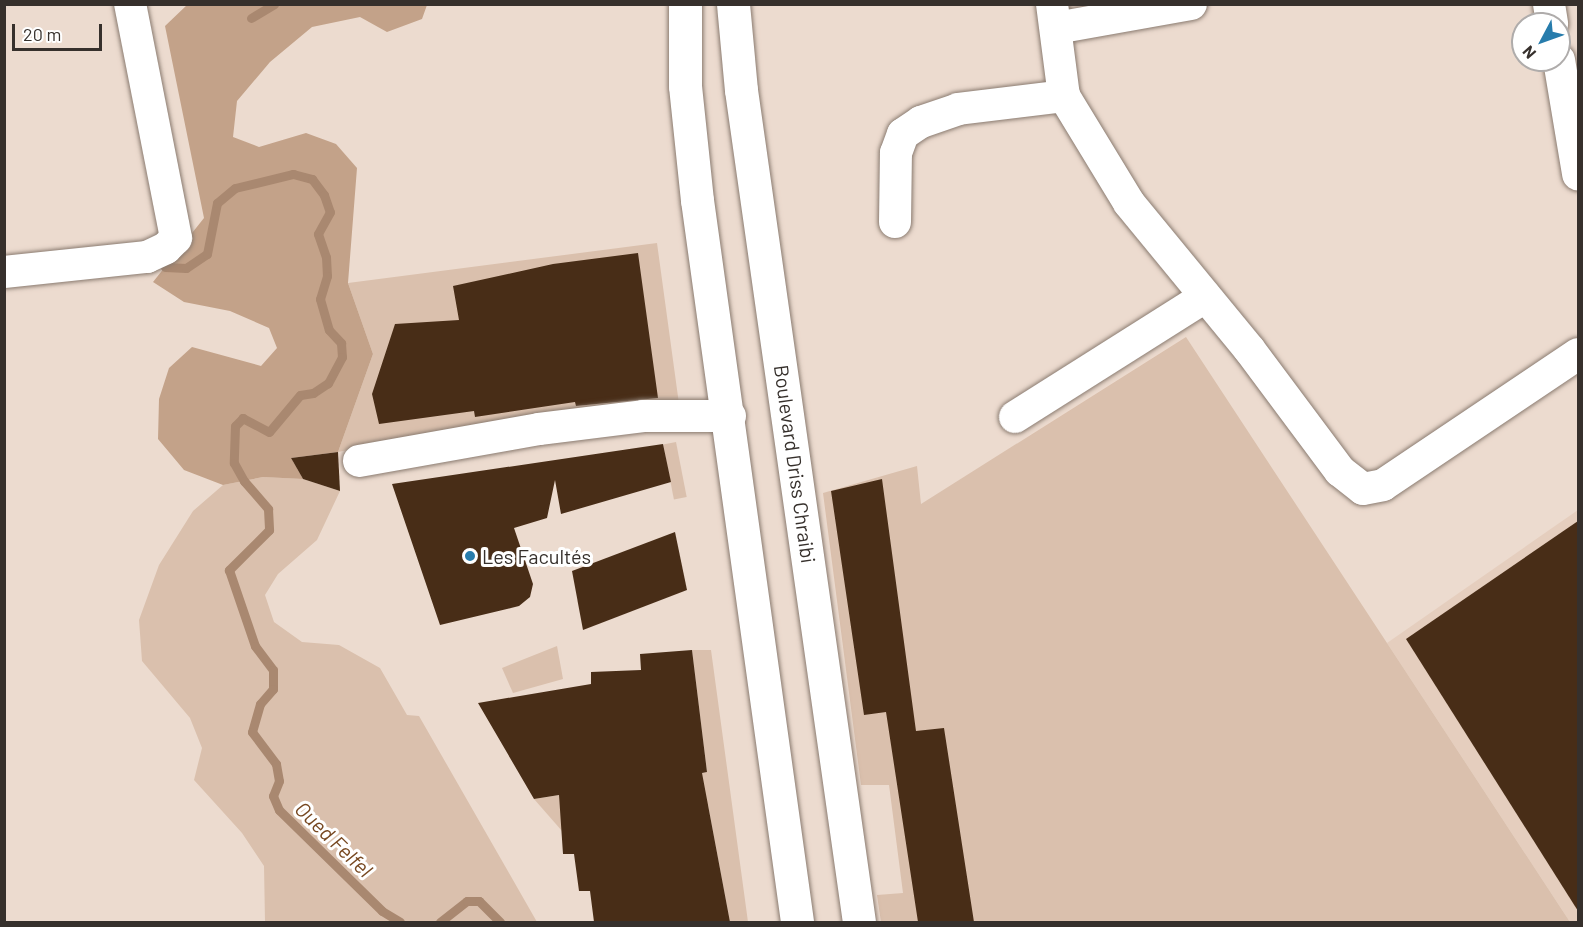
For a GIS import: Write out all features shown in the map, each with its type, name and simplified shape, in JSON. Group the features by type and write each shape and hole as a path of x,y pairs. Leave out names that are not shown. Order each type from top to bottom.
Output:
{"main road":[{"path":"685,4 686,86 697,200 730,416 797,922"},
{"name":"Boulevard Driss Chraibi","path":"733,4 741,90 859,922"}],"street":[{"path":"4,272 147,257 166,248 176,238 130,4"},
{"path":"1191,4 1054,16 1064,96 1128,203 1249,349 1340,471 1363,489 1383,485 1572,362 1578,354"},
{"path":"1561,72 1578,174"},
{"path":"895,222 896,153 903,134 921,122 958,109 1064,96"},
{"path":"1015,417 1205,297"},
{"path":"359,461 539,429 643,416 730,416"}],"shaded area":[{"path":"187,5 427,5 422,19 387,32 360,17 312,27 270,62 237,101 233,137 259,147 306,133 336,144 357,168 348,283 373,354 338,452 291,458 303,479 263,477 223,485 184,470 158,439 159,399 169,368 192,347 261,366 277,348 269,328 230,311 184,302 153,282 204,218 165,26"},
{"path":"657,243 679,404 415,436 338,452 373,354 348,283"},
{"path":"1186,337 1570,922 881,922 877,895 903,893 889,785 861,785 823,493 917,466 921,504"},
{"path":"676,442 687,497 674,499 663,444"},
{"path":"263,477 303,479 340,491 317,540 278,574 265,595 274,622 302,642 339,645 380,668 407,715 419,716 537,922 265,922 264,866 242,833 194,780 202,748 190,718 142,661 139,620 159,565 193,511 223,485"},
{"path":"1578,510 1578,922 1570,922 1387,643"},
{"path":"557,646 563,679 513,693 502,668"},
{"path":"692,650 711,650 748,922 730,922 708,805 562,831 534,799 707,772"}],"building":[{"path":"638,253 658,398 576,406 575,402 475,417 474,411 379,424 372,394 395,324 459,320 453,286 553,264"},
{"name":"Les Facultés","path":"663,444 671,482 561,514 555,480 547,518 514,528 533,584 530,597 519,606 440,625 392,484"},
{"path":"338,452 340,491 303,479 291,458"},
{"path":"882,479 916,731 944,728 974,922 918,922 886,712 864,715 831,491"},
{"path":"1578,521 1578,911 1406,639"},
{"path":"675,532 687,590 583,630 572,571"},
{"path":"692,650 707,772 702,773 730,922 594,922 590,891 579,891 574,854 563,854 559,795 534,799 478,703 591,684 591,672 641,670 640,654"}],"waterway":[{"name":"Oued Felfel","path":"251,18 274,4"},
{"name":"Oued Felfel","path":"165,267 186,268 207,254 217,203 235,188 293,174 312,179 324,195 330,212 318,234 326,257 327,276 320,299 329,330 341,343 342,357 328,383 313,393 300,395 269,432 243,418 235,426 234,463 244,481 268,509 269,530 229,570 255,646 273,670 273,689 260,704 252,732 276,764 279,781 273,796 279,810 382,911 400,922"},
{"name":"Oued Felfel","path":"440,922 467,901 479,901 500,922"}],"place":[{"name":"Les Facultés","path":"470,556"}]}
